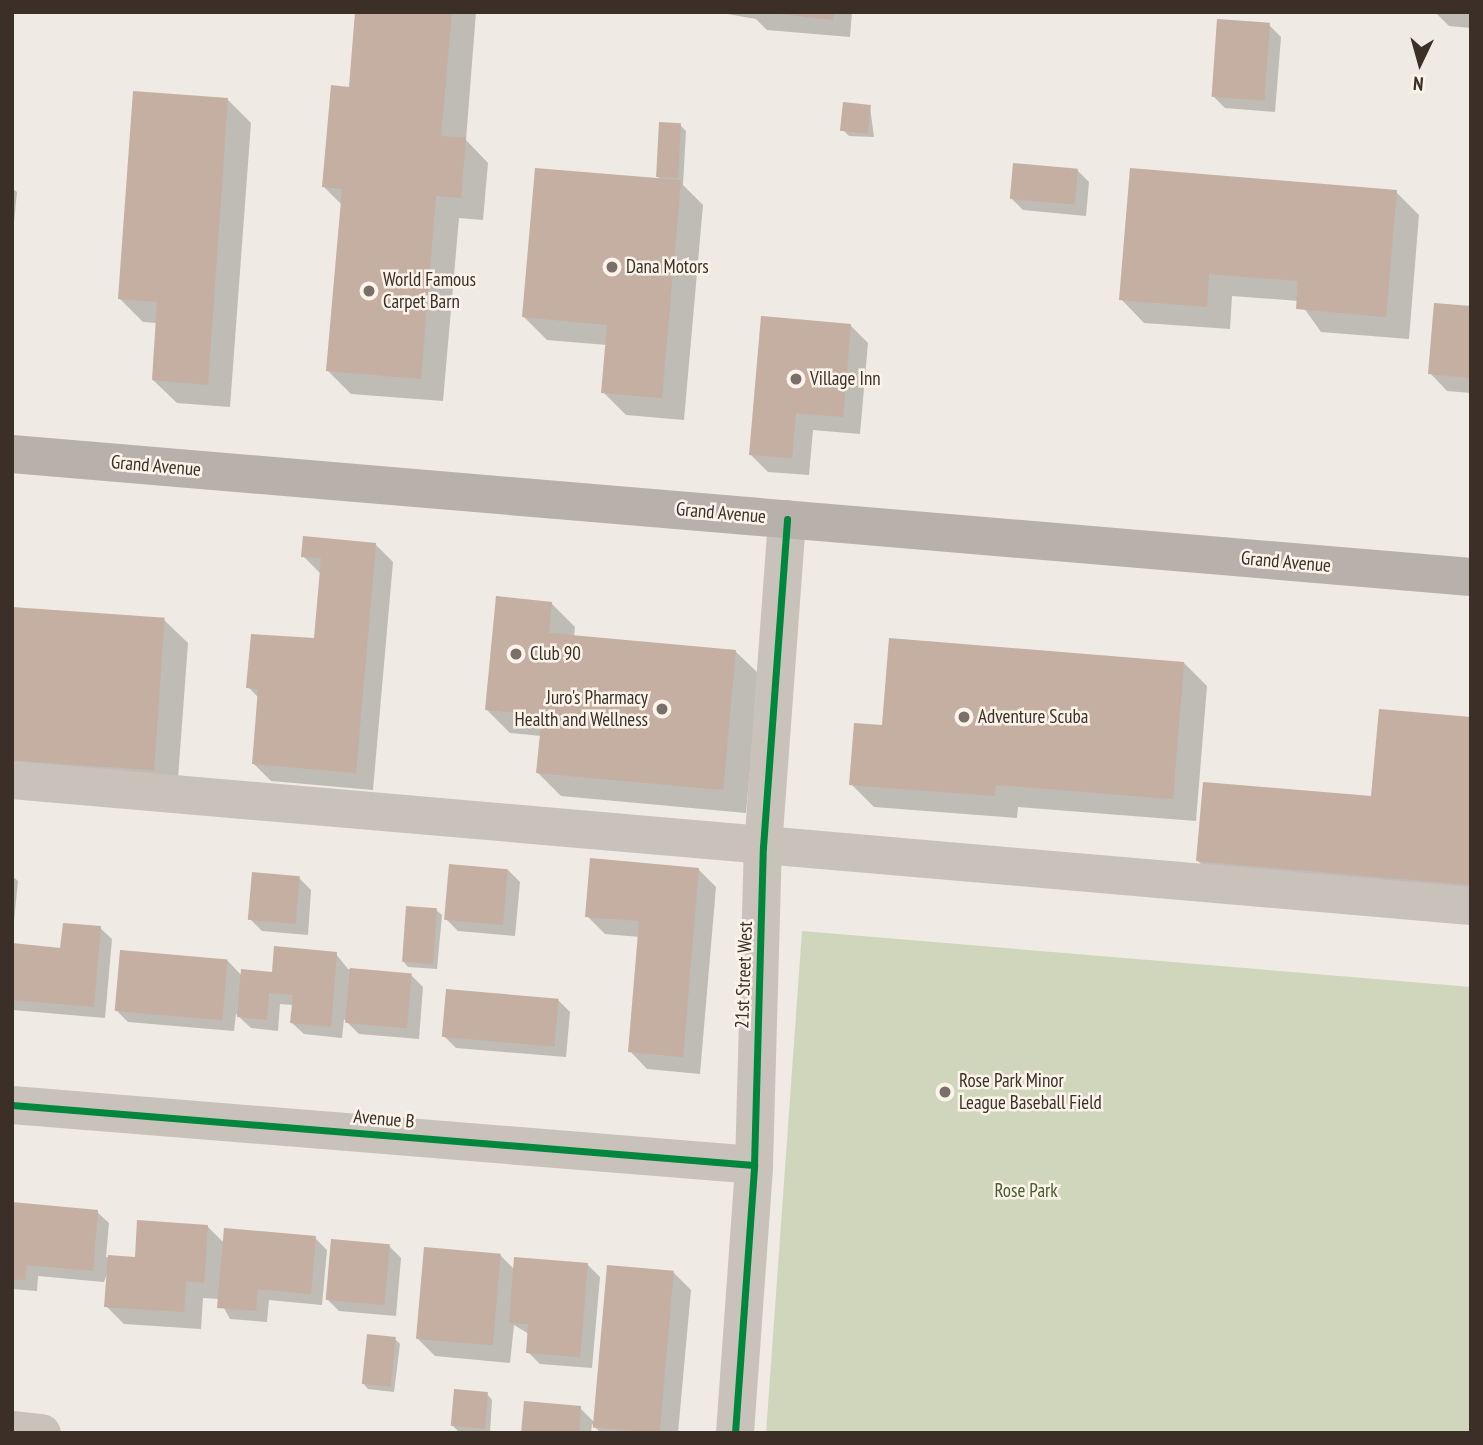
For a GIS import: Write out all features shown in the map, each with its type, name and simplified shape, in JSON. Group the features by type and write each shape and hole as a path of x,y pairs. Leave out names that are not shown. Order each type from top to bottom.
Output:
{"main road":[{"name":"Grand Avenue","path":"12,454 1471,577"}],"street":[{"name":"21st Street West","path":"735,1433 754,1165 763,847 787,519"},
{"path":"12,780 763,847 1471,906"},
{"name":"Avenue B","path":"12,1105 754,1165"},
{"path":"12,1430 42,1433"}],"green space":[{"name":"Rose Park","path":"802,931 1471,987 1471,1433 766,1433"}],"building":[{"path":"355,12 452,12 441,136 466,138 461,198 436,196 421,379 326,371 342,189 322,187 331,85 349,87"},
{"path":"765,12 834,12 833,20"},
{"path":"1217,19 1270,23 1264,101 1212,97"},
{"path":"133,91 228,98 208,385 152,380 157,302 118,299"},
{"path":"843,102 871,105 868,134 840,131"},
{"path":"659,122 681,123 678,178 656,177"},
{"path":"1013,163 1078,169 1075,205 1010,199"},
{"path":"535,168 681,180 662,398 601,393 607,325 522,317"},
{"path":"1130,168 1397,190 1386,317 1296,309 1298,281 1209,274 1207,307 1119,300"},
{"path":"1434,303 1471,306 1471,378 1428,374"},
{"path":"761,316 851,324 843,417 796,413 792,458 749,455"},
{"path":"303,536 376,543 356,773 252,764 258,689 246,688 251,634 314,638 321,558 301,557"},
{"path":"496,596 552,602 549,633 736,650 723,790 536,773 542,715 485,710"},
{"path":"12,607 165,618 154,770 12,760"},
{"path":"889,638 1184,662 1173,799 996,785 995,796 849,785 854,723 882,725"},
{"path":"1379,709 1471,717 1471,885 1196,861 1203,782 1371,796"},
{"path":"590,858 699,868 683,1057 628,1052 639,921 585,917"},
{"path":"449,864 508,869 503,925 444,920"},
{"path":"252,872 300,876 296,924 248,920"},
{"path":"406,906 437,908 433,964 402,962"},
{"path":"63,923 101,926 94,1007 12,1000 12,943 60,948"},
{"path":"274,946 337,952 331,1027 290,1023 293,995 269,993 267,1020 237,1017 241,969 272,972"},
{"path":"120,950 228,959 222,1020 115,1011"},
{"path":"350,968 412,973 407,1028 345,1023"},
{"path":"446,989 559,999 554,1047 442,1037"},
{"path":"12,1202 98,1210 93,1271 27,1265 25,1280 12,1279"},
{"path":"137,1220 208,1225 204,1283 186,1281 184,1312 104,1307 108,1255 135,1257"},
{"path":"224,1228 316,1236 311,1294 258,1289 256,1311 217,1308"},
{"path":"331,1239 390,1244 384,1305 326,1300"},
{"path":"424,1247 501,1254 493,1345 416,1339"},
{"path":"514,1257 588,1263 580,1357 526,1353 528,1324 509,1323"},
{"path":"607,1265 674,1271 660,1433 593,1427"},
{"path":"367,1334 396,1337 391,1387 362,1384"},
{"path":"454,1389 488,1392 485,1429 451,1426"},
{"path":"524,1401 581,1406 579,1433 521,1433"}],"cycle path":[{"path":"735,1433 754,1165 763,847 787,519"},
{"path":"12,1105 754,1165"}],"place":[{"name":"Dana Motors","path":"612,267"},
{"name":"World Famous Carpet Barn","path":"369,291"},
{"name":"Village Inn","path":"796,379"},
{"name":"Club 90","path":"516,654"},
{"name":"Juro's Pharmacy Health and Wellness","path":"662,709"},
{"name":"Adventure Scuba","path":"964,717"},
{"name":"Rose Park Minor League Baseball Field","path":"945,1092"}]}
